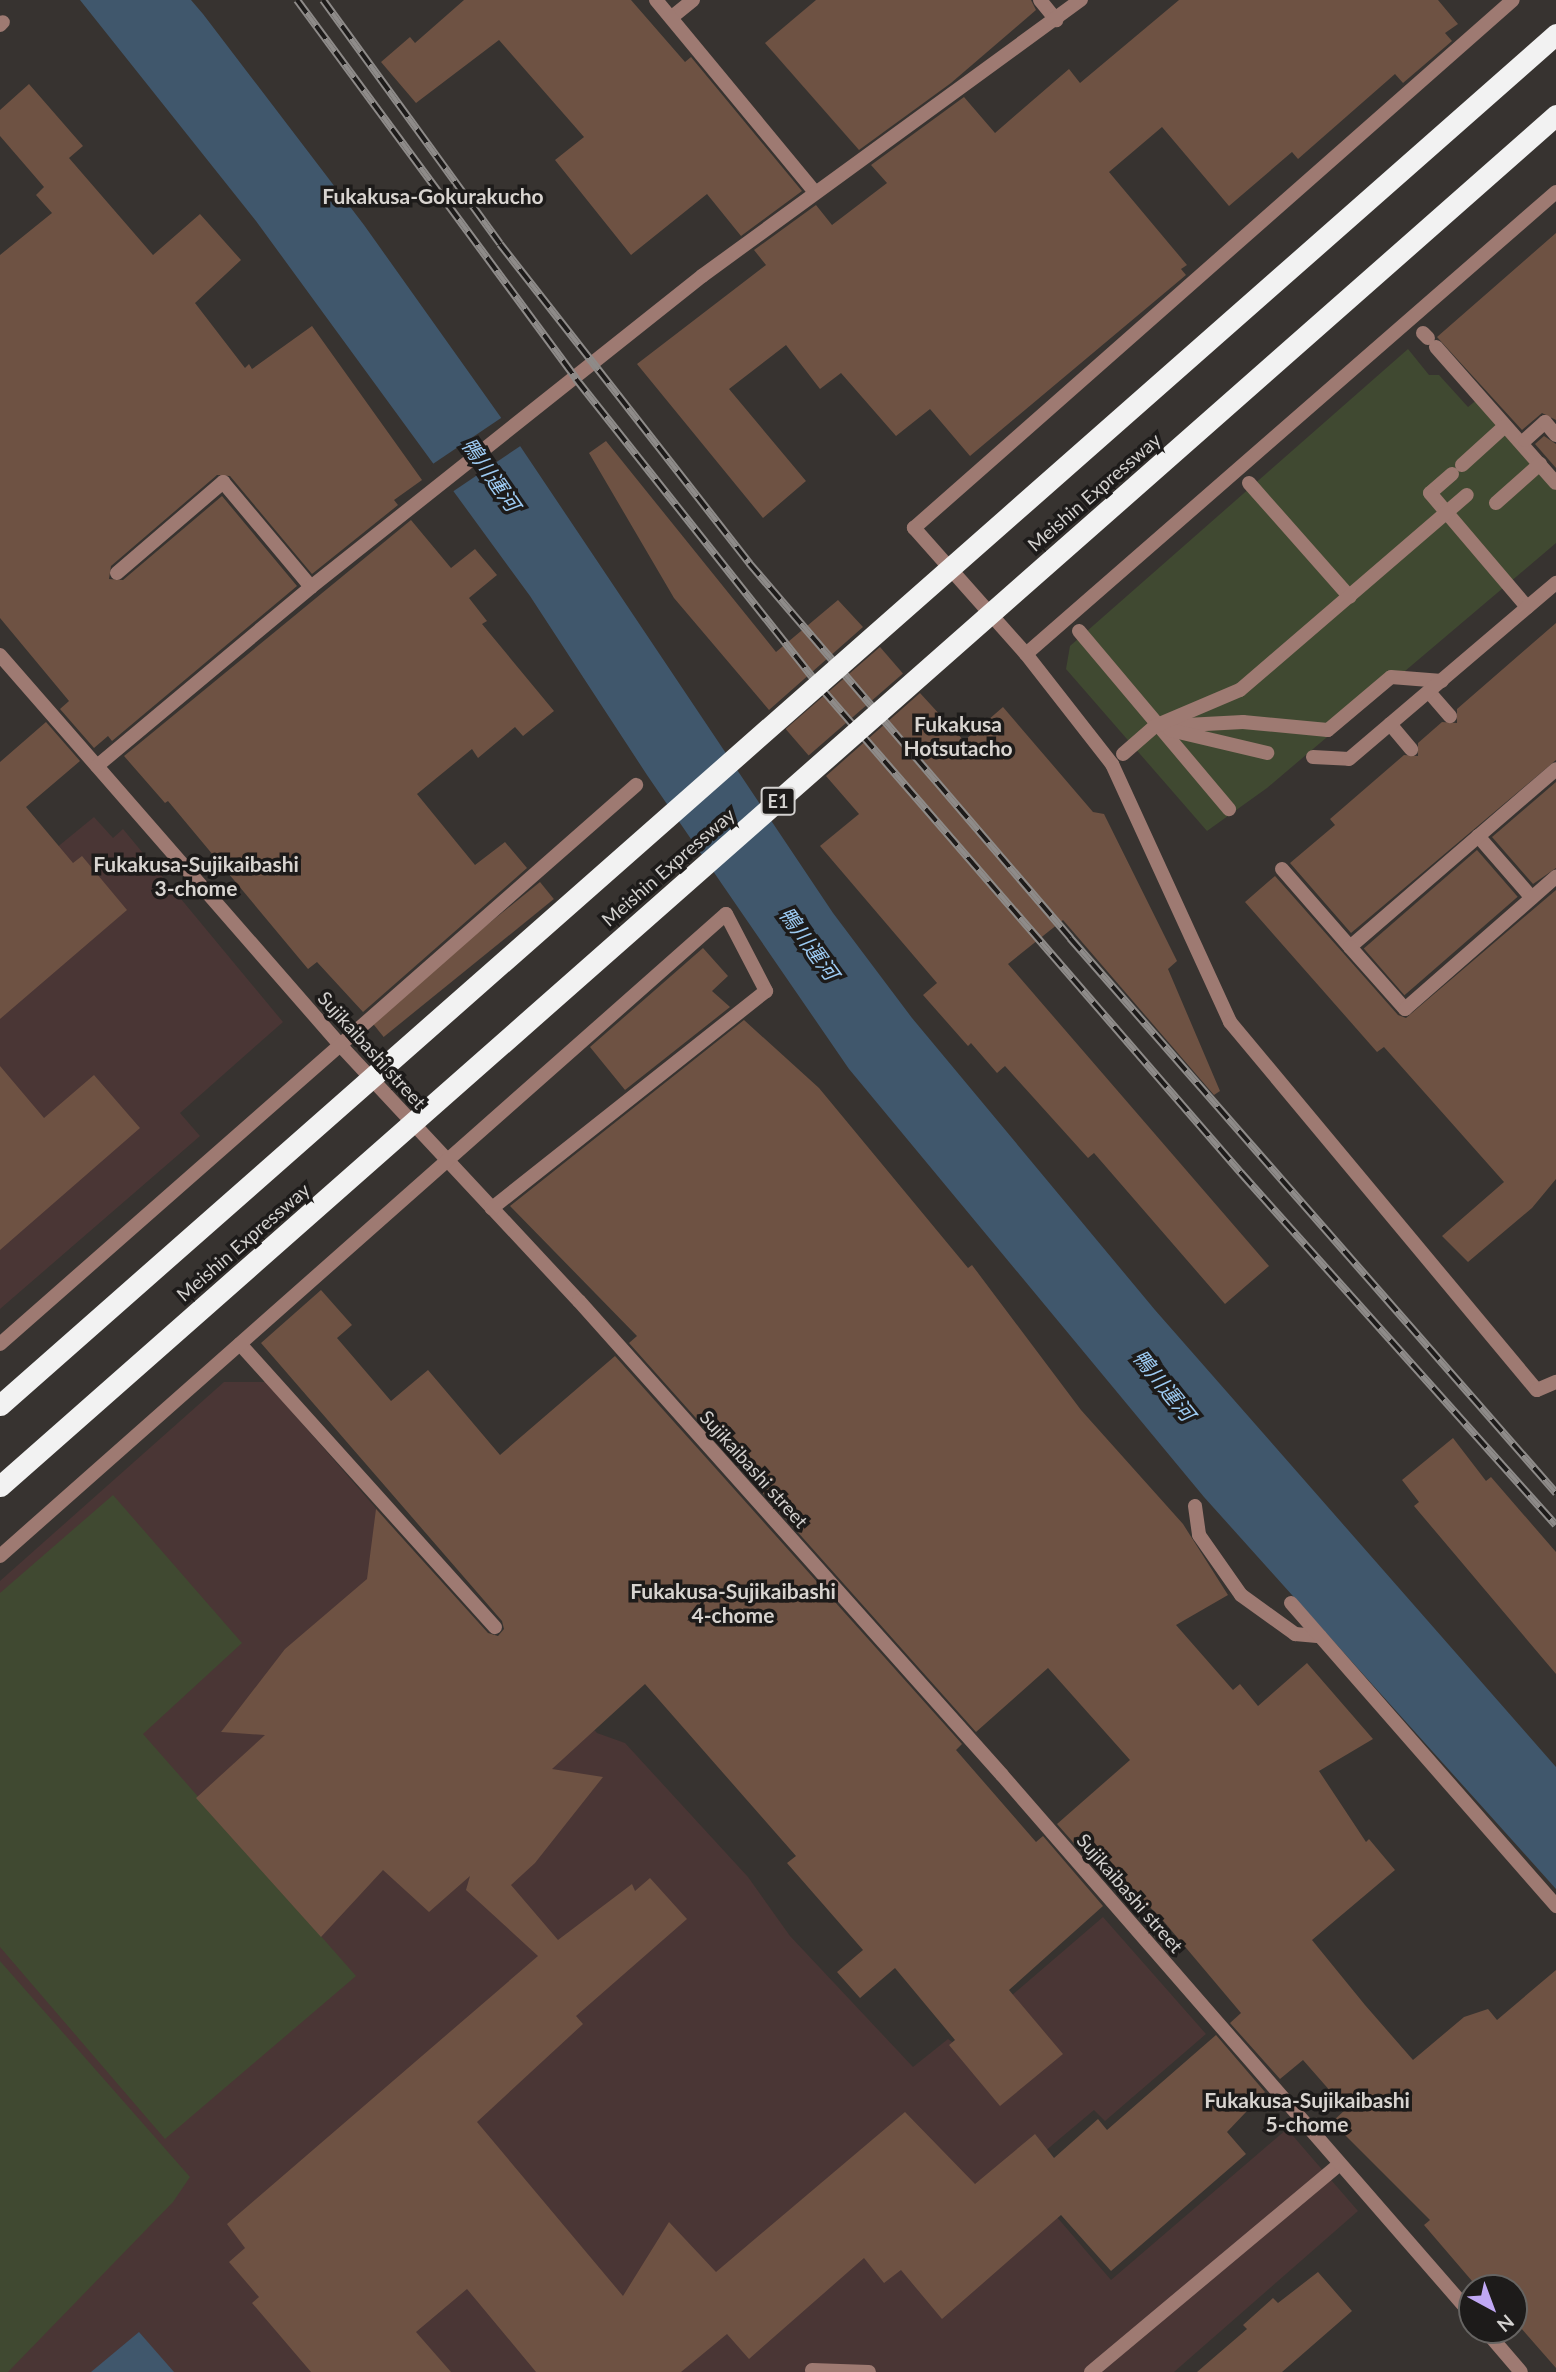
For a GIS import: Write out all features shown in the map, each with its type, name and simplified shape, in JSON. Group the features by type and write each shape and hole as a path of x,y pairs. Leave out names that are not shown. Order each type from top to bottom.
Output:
{"highway":[{"name":"Meishin Expressway","path":"0,1405 1556,34"},
{"name":"Meishin Expressway","path":"0,1486 1556,115"}],"street":[{"path":"656,0 816,192"},
{"path":"671,17 693,0"},
{"path":"1040,0 1056,20"},
{"path":"97,766 312,587 443,486 702,276 1082,0"},
{"path":"1513,0 914,528 1026,654 1112,764 1230,1022 1537,1390 1556,1382"},
{"path":"1026,654 1556,192"},
{"path":"1429,339 1489,403 1505,426 1556,483"},
{"path":"1525,440 1545,422 1556,435"},
{"path":"1505,426 1430,493 1527,607"},
{"path":"1496,503 1540,464"},
{"path":"117,573 223,482 312,587"},
{"path":"1249,483 1350,597"},
{"path":"1123,754 1155,726 1240,690 1467,495"},
{"path":"1313,757 1349,759 1556,583"},
{"path":"1079,631 1155,726 1229,809"},
{"name":"Sujikaibashi street","path":"0,655 341,1046 492,1208 1002,1775 1458,2299"},
{"path":"1155,726 1243,722 1328,730 1391,677 1442,681"},
{"path":"1429,692 1450,716"},
{"path":"1391,724 1411,749"},
{"path":"1155,726 1267,754"},
{"path":"1350,947 1556,769"},
{"path":"0,1344 636,785"},
{"path":"1478,836 1532,898"},
{"path":"1282,869 1405,1009 1556,877"},
{"path":"0,1556 726,914 766,991 492,1208"},
{"path":"240,1344 495,1627"},
{"path":"1195,1506 1199,1535 1241,1595 1295,1634 1320,1636"},
{"path":"1291,1603 1556,1906"},
{"path":"1091,2372 1340,2164"},
{"path":"1497,2344 1521,2372"},
{"path":"812,2370 869,2372"}],"shaded area":[{"path":"94,817 113,838 123,829 283,1022 180,1113 200,1136 0,1309 0,894"},
{"path":"224,1382 266,1382 495,1645 511,1637 597,1733 625,1743 748,1877 790,1936 913,2067 948,2039 955,2044 1103,1917 1206,2034 1105,2121 1094,2110 1019,2173 1111,2280 1287,2129 1358,2211 1174,2372 0,2372 0,1581"}],"green space":[{"path":"1408,349 1429,375 1439,375 1468,407 1479,398 1556,488 1556,543 1267,788 1207,831 1066,669 1070,646"},
{"path":"113,1495 242,1643 143,1734 356,1976 165,2139 0,1947 0,1593"},
{"path":"0,1961 190,2177 173,2202 8,2372 0,2372"}],"water":[{"name":"鴨川運河","path":"80,0 191,0 203,14 364,225 502,419 833,913 912,1018 1155,1310 1556,1767 1556,1889 1204,1497 849,1069 647,775 530,596 256,221"},
{"path":"139,2332 174,2372 91,2372"}],"pier":[{"path":"504,416 523,444 449,494 430,466"}],"building":[{"path":"464,0 631,0 685,62 691,57 802,191 741,236 707,194 631,255 555,160 584,137 499,40 416,103 381,62 410,37 415,43"},
{"path":"816,0 1031,0 1036,10 951,83 859,150 765,43"},
{"path":"1179,0 1438,0 1458,24 1445,33 1452,41 1403,83 1395,74 1298,159 1292,152 1229,206 1162,127 1109,172 1187,265 1181,269 1186,275 970,456 930,409 896,436 841,373 820,389 786,345 729,389 806,481 763,518 637,364 766,265 754,250 816,205 832,225 887,183 871,165 964,97 995,133 1069,69 1080,83"},
{"path":"29,84 83,146 69,158 153,255 200,214 241,260 195,303 245,368 249,364 252,369 312,326 422,480 394,500 398,505 312,574 230,476 217,475 111,566 109,579 123,580 222,496 297,586 112,741 108,736 94,748 60,709 69,701 0,618 0,255 52,213 36,195 44,187 0,136 0,110"},
{"path":"1556,233 1556,420 1542,413 1522,430 1437,337"},
{"path":"1544,436 1556,444 1556,468 1535,444"},
{"path":"606,441 776,652 838,600 863,627 769,710 674,598 589,453"},
{"path":"411,520 451,568 475,549 497,575 469,598 487,621 482,624 554,711 523,736 515,727 478,758 472,749 417,794 475,865 505,842 527,868 363,1012 317,962 308,969 168,801 165,803 124,756"},
{"path":"1556,623 1556,760 1351,933 1290,863 1335,825 1330,819 1404,755 1418,756 1418,743 1442,722 1457,723 1457,709"},
{"path":"880,647 903,673 809,755 786,729"},
{"path":"920,693 964,741 1003,707 1093,812 1104,814 1177,961 1168,969 1220,1091 1214,1095 1063,920 1008,964 1269,1266 1225,1304 1094,1153 1088,1158 1005,1066 997,1073 971,1043 968,1046 923,995 937,983 820,846 859,814 826,776"},
{"path":"46,722 80,761 26,807 73,863 82,856 127,910 0,1019 0,762"},
{"path":"1556,782 1556,868 1533,884 1492,837"},
{"path":"1477,850 1518,897 1404,995 1364,948"},
{"path":"1275,876 1398,1015 1406,1018 1556,890 1556,1179 1532,1208 1468,1262 1442,1236 1504,1182 1384,1047 1377,1052 1245,902"},
{"path":"540,882 554,899 384,1037 370,1020"},
{"path":"703,948 728,976 712,991 730,1007 625,1090 590,1047"},
{"path":"744,1020 819,1088 968,1268 972,1265 1081,1410 1183,1524 1228,1595 1176,1625 1233,1690 1240,1684 1258,1706 1307,1663 1373,1739 1319,1771 1366,1842 1369,1839 1395,1870 1312,1940 1365,2005 1413,2060 1464,2017 1488,2009 1497,2020 1556,1970 1556,2368 1528,2336 1528,2274 1466,2274 1424,2225 1430,2220 1332,2122 1346,2109 1303,2060 1280,2079 1230,2023 1241,2013 1160,1917 1127,1885 1118,1893 1057,1824 1130,1760 1048,1668 976,1732 629,1343 637,1336 510,1206"},
{"path":"0,1066 44,1118 94,1075 140,1128 0,1250"},
{"path":"321,1290 352,1325 337,1338 391,1401 428,1370 500,1455 615,1356 962,1744 956,1750 1036,1842 1043,1836 1103,1906 1009,1990 1063,2054 1000,2106 949,2045 955,2040 895,1968 860,1998 837,1972 863,1950 787,1863 796,1856 645,1684 552,1769 603,1777 535,1863 511,1885 558,1940 632,1884 635,1891 650,1878 687,1919 576,2016 583,2024 477,2122 623,2296 669,2222 716,2272 905,2112 975,2184 1035,2134 1054,2158 1098,2119 1107,2130 1216,2035 1265,2092 1227,2132 1246,2154 1111,2271 1061,2215 942,2319 901,2270 884,2283 864,2258 749,2359 727,2334 681,2372 536,2372 467,2289 416,2332 451,2372 311,2372 252,2303 259,2297 229,2262 245,2248 227,2224 538,1956 466,1890 470,1876 429,1912 383,1870 321,1937 196,1798 265,1735 221,1732 285,1649 367,1579 376,1509 488,1633 498,1636 504,1629 502,1621 261,1343"},
{"path":"1453,1438 1486,1481 1491,1477 1556,1552 1556,1674 1414,1506 1419,1502 1402,1480"},
{"path":"1318,2272 1352,2311 1282,2372 1197,2372 1247,2329 1243,2325 1273,2298 1278,2303"}],"railway":[{"path":"297,0 576,379 821,688 1241,1173 1556,1525"},
{"path":"323,0 500,244 749,563 1070,938 1556,1493"}],"district":[{"name":"Fukakusa-Gokurakucho","path":"433,196"},
{"name":"Fukakusa Hotsutacho","path":"958,736"},
{"name":"Fukakusa-Sujikaibashi 3-chome","path":"196,876"},
{"name":"Fukakusa-Sujikaibashi 4-chome","path":"733,1603"},
{"name":"Fukakusa-Sujikaibashi 5-chome","path":"1307,2112"}]}
